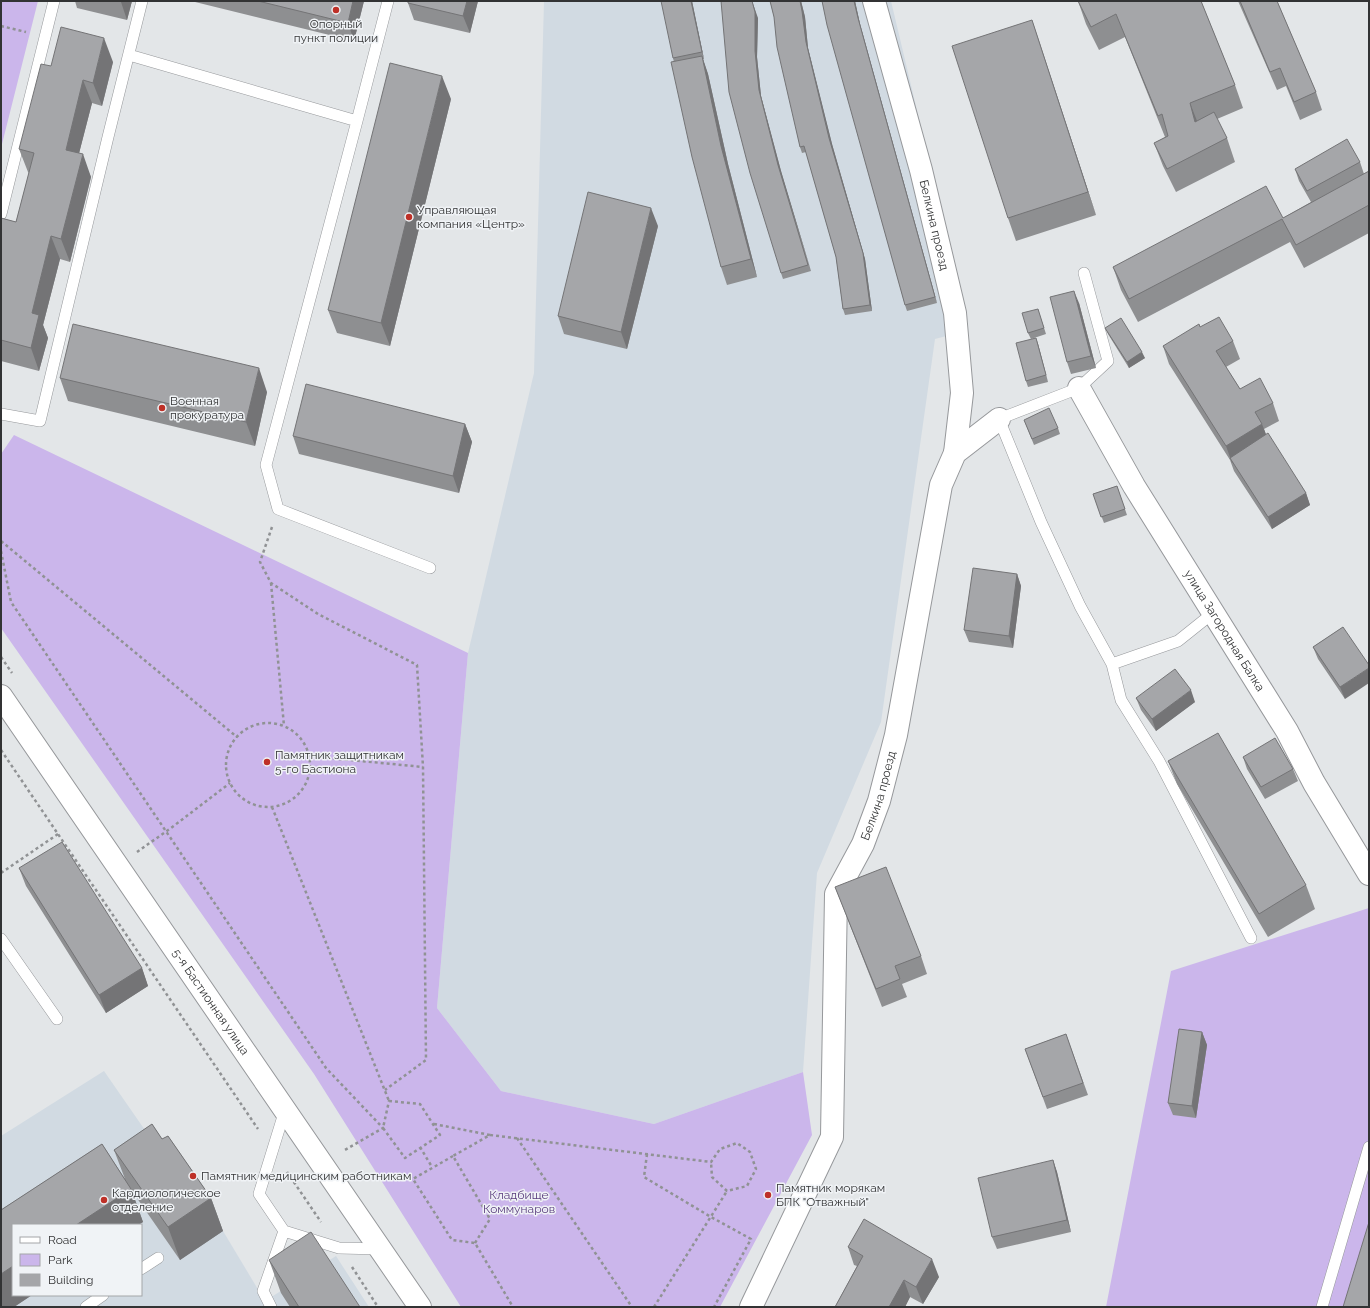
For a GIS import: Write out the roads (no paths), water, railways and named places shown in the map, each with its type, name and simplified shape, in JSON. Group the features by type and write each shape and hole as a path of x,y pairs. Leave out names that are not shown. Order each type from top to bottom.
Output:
{"street":[{"name":"Белкина проезд","path":"751,1307 832,1138 836,894 863,844 879,801 896,735 941,485 955,453 962,393 955,313 921,170 874,1"},
{"name":"улица Загородная Балка","path":"1079,388 1134,486 1287,731 1314,783 1369,874"},
{"name":"Белкина проезд","path":"955,453 999,419"},
{"name":"5-я Бастионная улица","path":"1,696 420,1307"}],"lane":[{"path":"1,214 54,1"},
{"path":"1,414 40,421 106,144 142,1"},
{"path":"388,1 266,465 278,509 430,568"},
{"path":"129,55 356,121"},
{"path":"1084,273 1108,361 1079,388 999,419 1041,522 1080,606 1112,664 1121,700 1159,761 1251,938"},
{"path":"1112,664 1178,641 1213,613"},
{"path":"1,939 57,1019"},
{"path":"285,1110 259,1194 284,1231 339,1248 381,1249"},
{"path":"1322,1307 1369,1147"},
{"path":"271,1307 263,1291 284,1231"},
{"path":"142,1268 158,1258"},
{"path":"86,1307 102,1296"}],"place":[{"name":"Опорный пункт полиции","path":"336,10"},
{"name":"Управляющая компания «Центр»","path":"409,217"},
{"name":"Военная прокуратура","path":"162,408"},
{"name":"Памятник защитникам 5-го Бастиона","path":"267,762"},
{"name":"Памятник медицинским работникам","path":"193,1176"},
{"name":"Памятник морякам БПК \"Отважный\"","path":"768,1195"},
{"name":"Кардиологическое отделение","path":"104,1200"}],"park label":[{"name":"Кладбище Коммунаров","path":"519,1202"}]}
